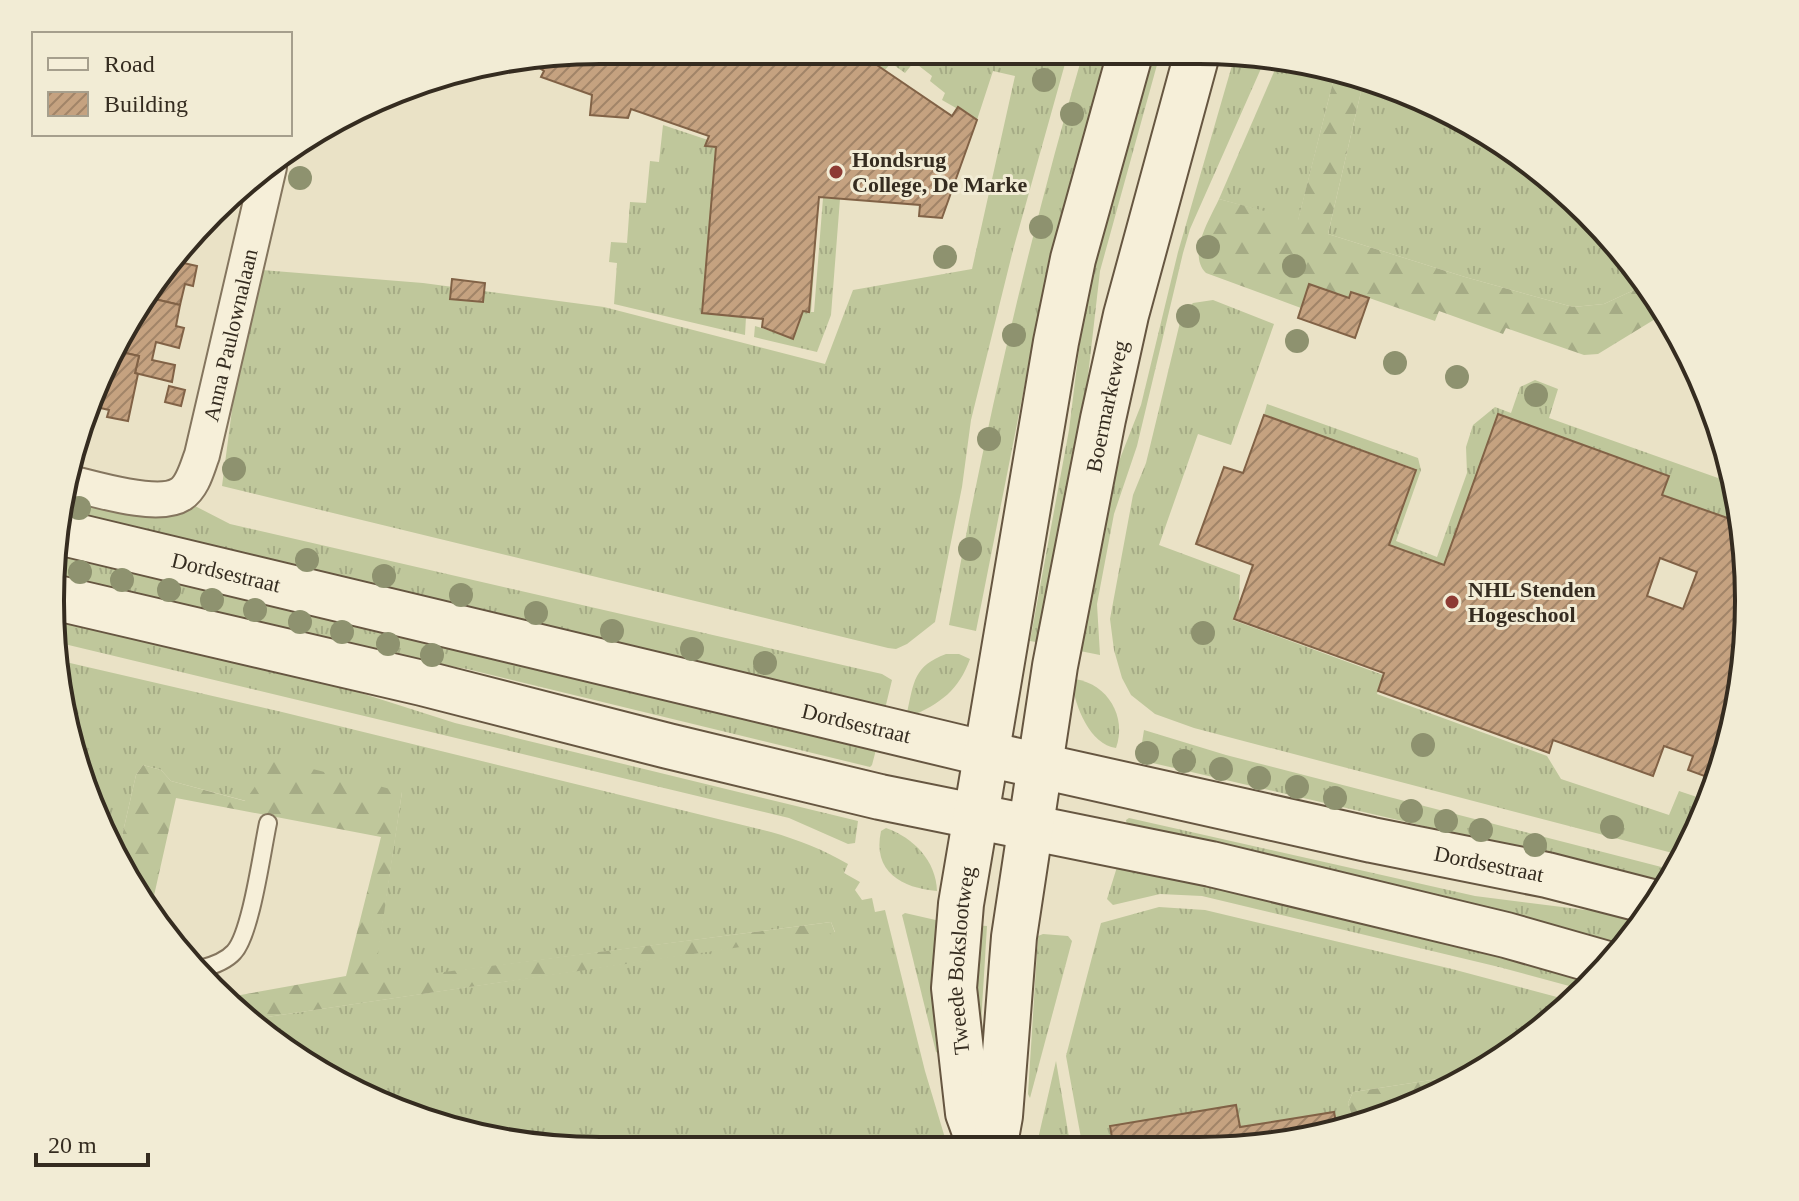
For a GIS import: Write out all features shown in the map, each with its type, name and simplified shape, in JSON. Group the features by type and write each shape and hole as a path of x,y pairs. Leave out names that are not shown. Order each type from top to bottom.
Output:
{"main road":[{"path":"987,754 1073,259 1127,64"},
{"name":"Boermarkeweg","path":"1028,827 1055,666 1103,419 1136,274 1194,64"},
{"name":"Dordsestraat","path":"69,534 987,754 1372,840 1547,875 1644,900"},
{"path":"64,600 422,683 880,797 1211,864 1506,935 1596,961"},
{"name":"Tweede Bokslootweg","path":"977,1137 968,1113 954,988 961,904 987,754"},
{"name":"Tweede Bokslootweg","path":"996,1137 1014,937 1028,827"}],"street":[{"name":"Anna Paulownalaan","path":"77,485 142,500 179,495 189,485 202,455 266,182"}],"lane":[{"path":"208,966 235,951 240,941 268,823"}],"green space":[{"path":"876,64 890,64 885,70"},
{"path":"892,64 912,64 905,73"},
{"path":"917,64 1065,64 1013,250 971,420 962,487 935,622 907,644 896,649 888,648 222,486 233,402 262,270 423,283 604,307 825,364 853,290 972,269 1015,76 993,71 977,120 942,100 945,93 930,81 932,76"},
{"path":"1080,64 1107,64 1060,229 1032,348 976,631 949,625 1008,338"},
{"path":"1144,64 1157,64 1100,271 1081,437 1041,643 1030,641 1069,430 1090,260"},
{"path":"1232,65 1261,68 1190,229 1183,253 1137,446 1114,514 1097,604 1100,655 1075,650 1112,479 1141,405 1178,252"},
{"path":"1275,70 1333,81 1298,221 1219,199"},
{"path":"1333,81 1337,82 1362,89 1328,234 1573,307 1604,304 1636,289 1655,319 1598,354 1584,355 1506,328 1503,334 1439,311 1435,321 1352,292 1349,298 1309,285 1301,308 1206,273 1201,265 1199,247 1202,236 1219,199 1298,220"},
{"path":"1362,89 1436,119 1497,154 1578,221 1636,289 1604,304 1573,307 1328,234"},
{"path":"663,125 708,140 706,146 716,147 702,313 746,317 745,335 614,304 617,263 609,262 611,242 627,243 630,202 646,203 650,161 659,162"},
{"path":"819,197 811,312 814,312 823,198 840,199 831,315 817,352 754,337 755,326 793,338 803,311 809,311"},
{"path":"1213,300 1274,324 1231,445 1198,434 1159,545 1240,575 1239,602 1233,620 1383,675 1377,694 1547,756 1561,779 1669,815 1679,791 1697,797 1672,853 1194,728 1155,714 1131,695 1122,678 1114,650 1110,619 1133,495 1146,463 1182,314 1193,303"},
{"path":"1535,380 1558,389 1549,418 1718,478 1720,474 1728,518 1662,495 1668,476 1499,415 1444,565 1389,545 1416,469 1264,415 1267,404 1418,458 1421,470 1396,541 1437,557 1467,473 1466,447 1473,425 1495,407 1511,413 1520,387"},
{"path":"73,499 195,506 230,524 882,674 892,680 883,717 70,526"},
{"path":"67,546 878,742 870,767 467,669 208,623 64,590"},
{"path":"64,610 207,644 455,723 858,821 855,843 848,844 789,818 66,644"},
{"path":"946,654 959,654 970,659 947,695 911,716 907,713 917,676 927,664"},
{"path":"68,663 771,832 811,846 848,864 844,873 860,882 855,890 862,900 872,898 875,912 885,910 945,1137 565,1136 462,1119 428,1109 363,1082 302,1047 264,1018 835,932 831,922 373,982 402,792 246,801 171,781 161,770 143,765 136,775 121,841 92,773 74,705"},
{"path":"1075,679 1097,688 1112,704 1119,725 1116,748 1099,740 1085,723 1074,692 1072,683"},
{"path":"1144,730 1226,755 1664,868 1655,882 1144,761 1140,755"},
{"path":"274,759 402,792 374,981 831,922 835,933 264,1018 238,996 346,976 381,837 176,798 153,898 121,841 136,775 143,765 161,770 171,781 245,801"},
{"path":"1129,818 1475,896 1631,917 1611,943 1559,928 1127,825"},
{"path":"886,828 906,838 922,852 933,870 937,891 912,886 892,875 881,857 879,845 881,831"},
{"path":"1117,867 1135,869 1581,976 1571,986 1202,896 1160,894 1113,905 1107,899"},
{"path":"1159,907 1205,910 1559,998 1497,1047 1443,1078 1353,1092 1348,1103 1351,1115 1337,1119 1334,1112 1240,1127 1236,1105 1110,1126 1112,1137 1081,1137 1066,1056 1101,923"},
{"path":"905,913 940,921 940,1054 936,1052 902,915"},
{"path":"972,925 987,926 978,1073"},
{"path":"1038,936 1068,936 1072,941 1030,1098"},
{"path":"1056,1061 1069,1137 1038,1137"},
{"path":"1443,1078 1351,1115 1348,1103 1353,1092"}],"building":[{"name":"Hondsrug College, De Marke","path":"600,64 875,64 952,116 958,107 977,120 942,218 919,216 920,205 819,197 809,312 803,311 793,339 762,327 763,319 702,313 716,147 705,146 709,136 631,109 628,118 590,115 592,95 541,77 544,71 539,68"},
{"path":"184,263 197,266 193,286 185,284 180,305 156,299"},
{"path":"452,279 485,283 483,302 450,299"},
{"path":"1309,284 1349,298 1351,292 1369,298 1355,338 1298,318"},
{"path":"156,299 180,305 176,326 184,328 179,348 156,342 152,360 175,365 172,382 135,373 139,356 125,353"},
{"path":"125,353 139,356 128,421 107,417 109,410 100,408"},
{"path":"169,386 185,390 181,406 165,402"},
{"name":"NHL Stenden Hogeschool","path":"1498,414 1669,476 1662,495 1728,518 1734,565 1734,636 1725,705 1706,776 1688,770 1693,756 1664,746 1653,776 1553,740 1549,753 1378,691 1384,673 1234,619 1253,565 1196,544 1224,467 1243,473 1264,415 1416,470 1389,545 1444,565","holes":["1660,558 1697,572 1683,609 1647,596"]},
{"path":"1236,1105 1240,1127 1334,1112 1335,1119 1234,1136 1112,1137 1110,1126"}],"place":[{"name":"Hondsrug College, De Marke","path":"836,172"},
{"name":"NHL Stenden Hogeschool","path":"1452,602"}]}
